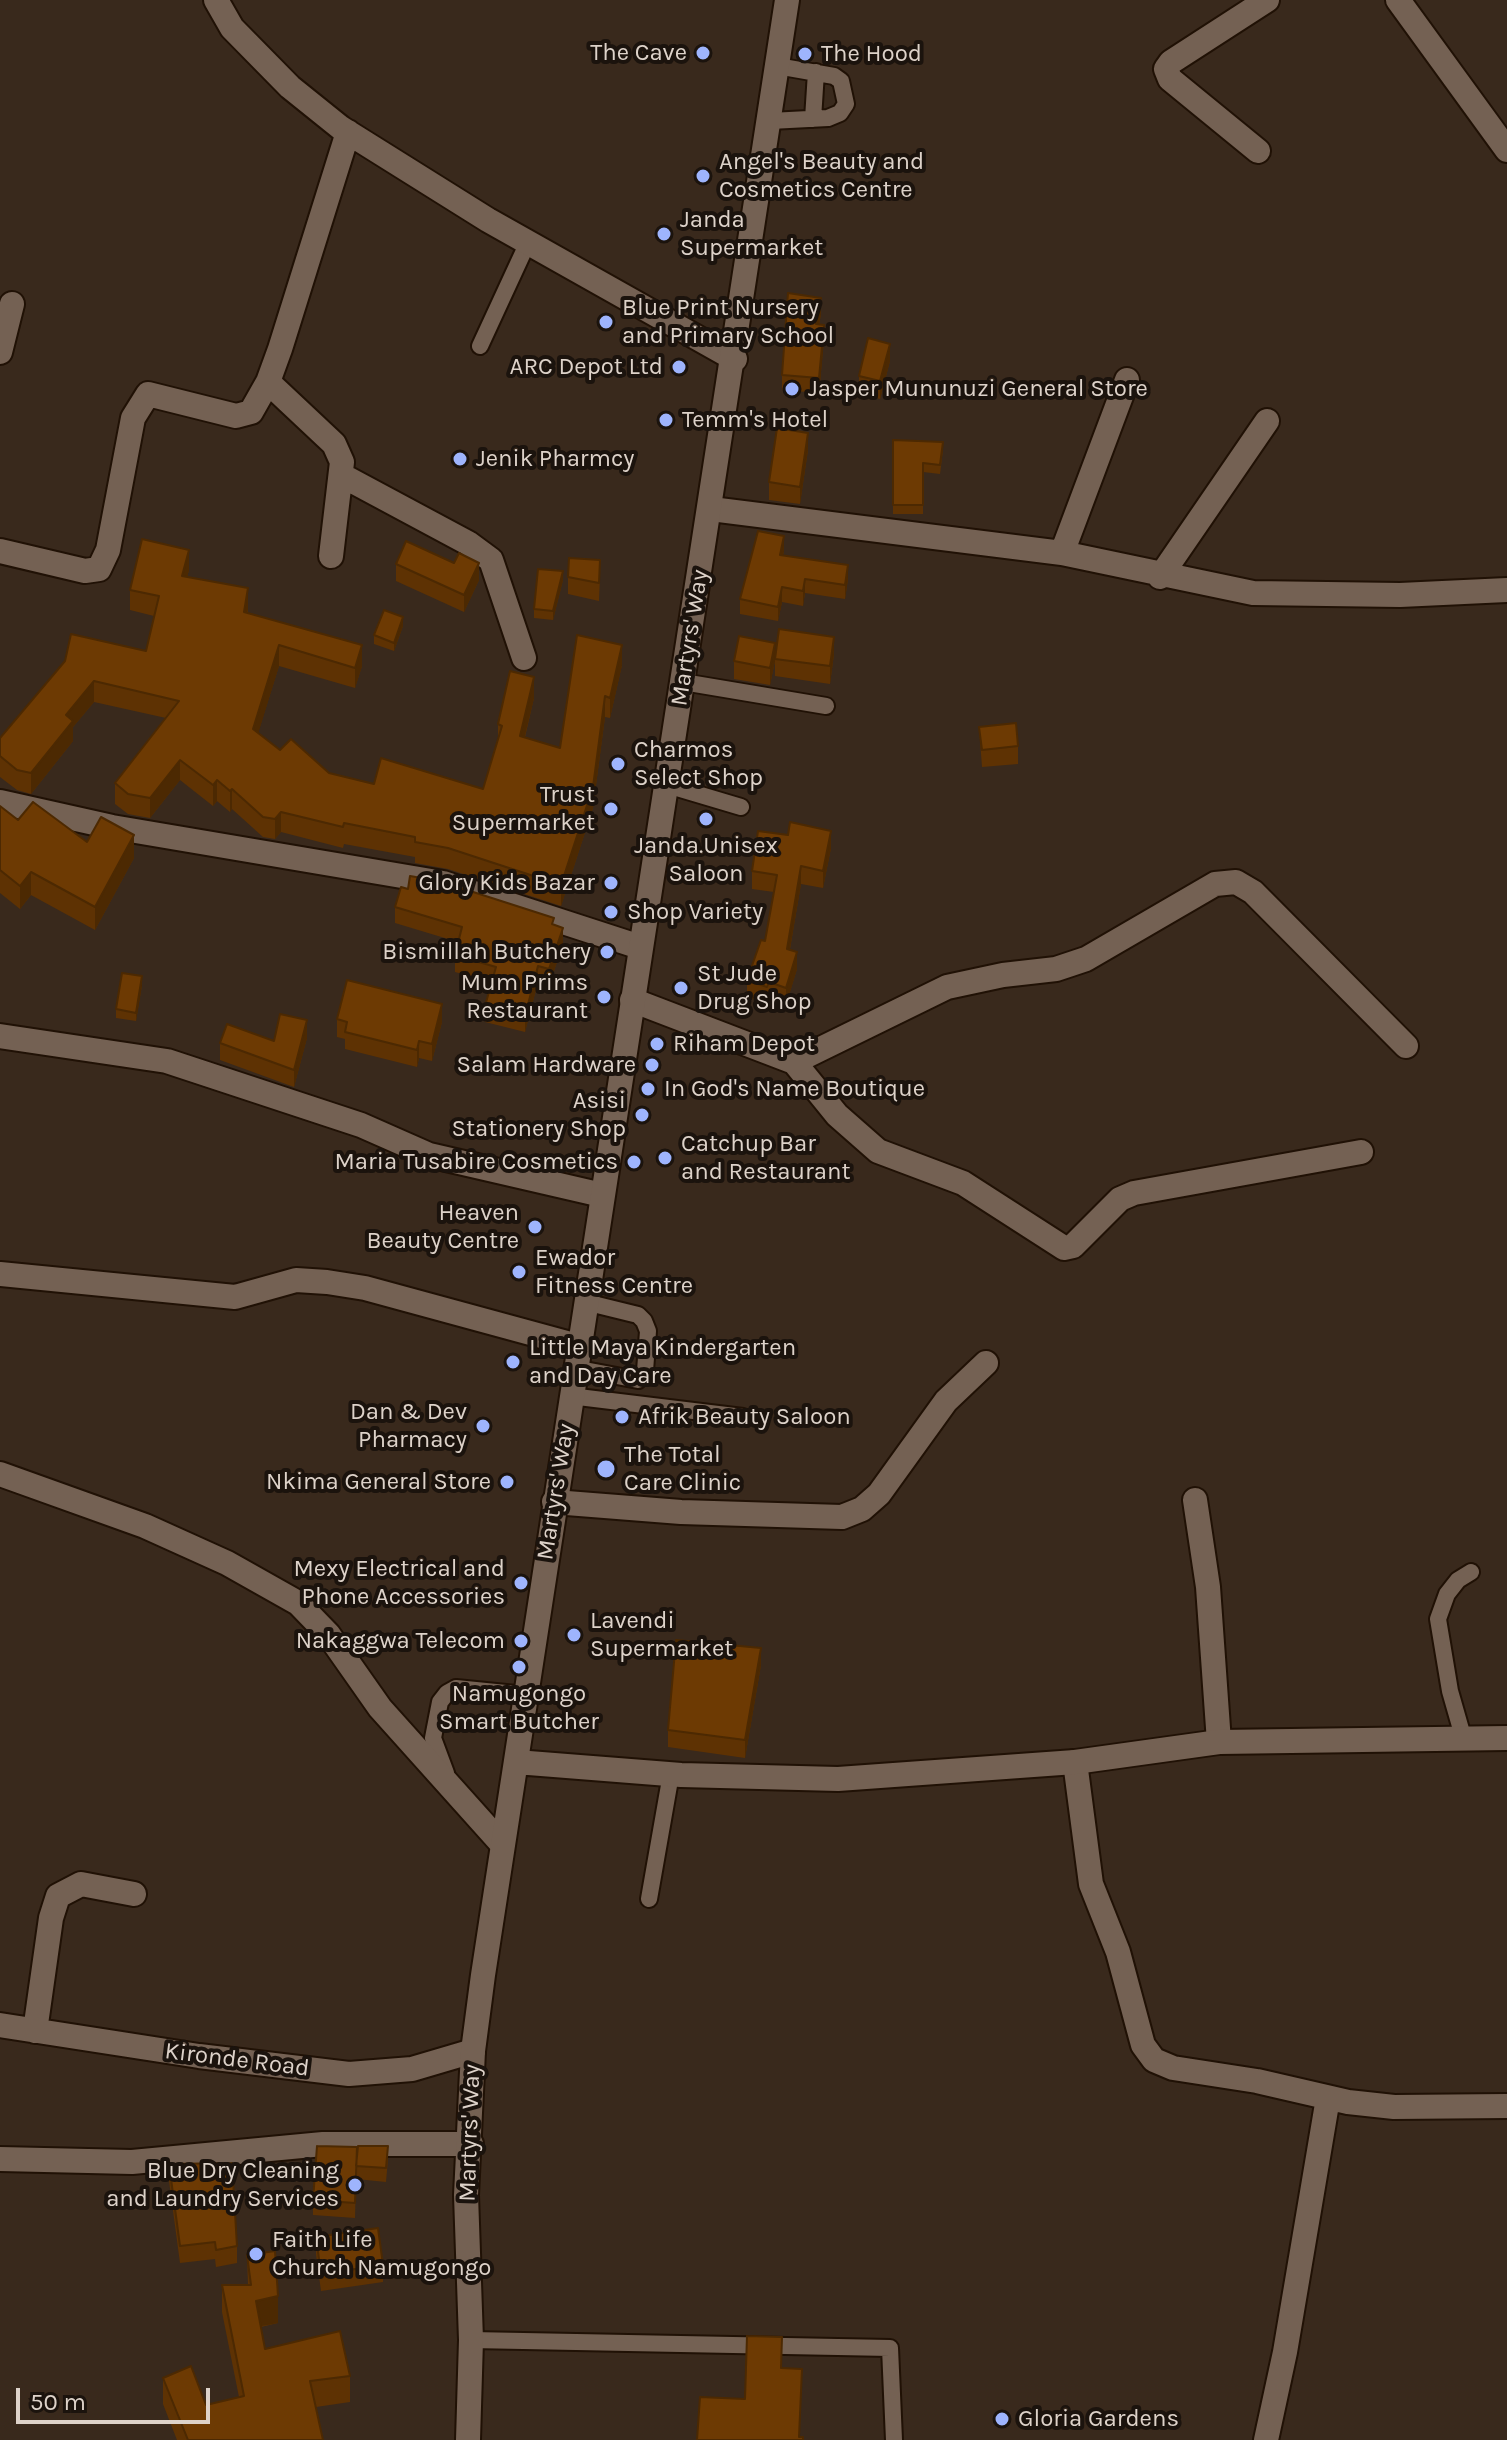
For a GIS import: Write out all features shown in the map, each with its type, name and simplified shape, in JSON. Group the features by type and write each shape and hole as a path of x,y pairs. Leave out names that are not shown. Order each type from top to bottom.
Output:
{"street":[{"path":"216,0 232,28 270,67 348,132 528,242 735,359"},
{"name":"Martyrs' Way","path":"468,2440 471,2340 466,2195 471,2144 473,2051 501,1843 735,359 787,0"},
{"path":"1258,151 1170,79 1166,69 1171,62 1267,0"},
{"path":"1398,0 1507,150"},
{"path":"0,551 85,571 99,569 108,550 133,418 141,399 156,393 244,416 259,400 268,382 348,132"},
{"path":"0,352 12,304"},
{"path":"1062,553 1127,380"},
{"path":"268,382 334,444 342,462 343,476 331,556"},
{"path":"1160,577 1267,421"},
{"path":"343,476 468,543 491,560 524,658"},
{"path":"711,509 1062,553 1160,577 1253,593 1400,595 1507,590"},
{"path":"0,802 112,827 443,883 640,947"},
{"path":"794,1062 947,987 1003,975 1056,969 1086,959 1215,884 1236,882 1253,892 1406,1046"},
{"path":"632,1000 794,1062 837,1115 878,1151 963,1183 1064,1248 1073,1246 1110,1208 1134,1193 1361,1152"},
{"path":"0,1036 167,1061 361,1125 429,1155 602,1195"},
{"path":"0,1274 235,1297 296,1280 327,1282 365,1288 576,1357"},
{"path":"554,1502 681,1512 842,1517 862,1509 879,1494 946,1401 986,1363"},
{"path":"0,1474 145,1526 227,1563 298,1603 328,1634 380,1708 501,1843"},
{"path":"1195,1500 1208,1587 1219,1742"},
{"path":"516,1762 671,1774 838,1779 1075,1762 1219,1742 1507,1738"},
{"path":"1075,1762 1091,1884 1118,1952 1146,2053 1154,2060 1173,2068 1257,2081 1328,2098 1394,2107 1507,2106"},
{"path":"35,2031 51,1918 58,1896 81,1884 134,1894"},
{"name":"Kironde Road","path":"0,2025 349,2074 412,2069 473,2051"},
{"path":"1266,2440 1285,2352 1328,2098"},
{"path":"0,2159 132,2162 323,2144 471,2144"}],"lane":[{"path":"770,121 828,118 840,113 846,104 841,81 816,72 777,66"},
{"path":"813,119 816,72"},
{"path":"480,346 528,242"},
{"path":"683,682 826,706"},
{"path":"667,785 741,807"},
{"path":"576,1357 638,1380 645,1371 648,1331 644,1321 638,1315 585,1302"},
{"path":"570,1396 743,1417"},
{"path":"1464,1740 1450,1691 1438,1619 1447,1594 1458,1580 1471,1572"},
{"path":"451,1784 433,1738 440,1702 447,1693 456,1688 526,1695"},
{"path":"649,1899 671,1774"},
{"path":"471,2340 890,2348 894,2440"}],"building":[{"path":"788,293 821,298 816,324 824,325 819,378 782,375"},
{"path":"868,338 890,344 880,381 859,376"},
{"path":"777,428 808,433 800,487 769,482"},
{"path":"893,440 943,442 940,465 923,463 923,505 893,505"},
{"path":"758,531 784,536 780,555 848,565 845,585 805,579 803,591 782,587 778,607 740,599"},
{"path":"142,539 189,550 182,576 248,588 244,612 362,645 355,668 279,645 253,729 280,750 291,739 329,773 374,784 381,758 483,789 502,726 498,724 510,671 534,677 520,736 560,748 577,635 622,645 610,698 605,696 593,787 561,885 448,848 415,842 415,837 344,823 343,827 281,812 275,819 263,817 232,789 230,791 217,780 213,785 180,760 150,798 128,794 115,783 179,701 94,681 66,715 73,721 31,773 17,770 0,756 0,738 65,661 71,634 146,651 159,596 130,590"},
{"path":"406,541 454,563 459,553 479,563 464,595 396,564"},
{"path":"569,558 600,560 599,583 568,577"},
{"path":"538,569 563,571 553,611 534,609"},
{"path":"384,610 403,617 394,643 374,635"},
{"path":"779,629 834,637 830,666 775,659"},
{"path":"739,636 775,643 770,668 734,661"},
{"path":"1016,723 1018,746 982,750 979,727"},
{"path":"33,802 87,842 101,817 134,835 95,907 31,872 20,886 0,870 0,806 18,820"},
{"path":"790,822 831,831 823,871 801,866 787,949 797,952 786,988 769,982 767,987 747,980 761,940 765,941 777,875 752,871 758,831 788,835"},
{"path":"410,876 439,881 554,918 552,924 563,928 549,969 538,966 525,1016 485,1006 496,967 455,955 462,927 395,907 401,887 408,889"},
{"path":"122,973 142,976 136,1013 116,1009"},
{"path":"347,980 442,1004 432,1044 419,1041 417,1050 345,1032 347,1022 337,1019"},
{"path":"280,1014 307,1020 294,1070 220,1043 227,1024 274,1041"},
{"path":"676,1640 761,1648 745,1740 668,1730"},
{"path":"317,2146 357,2147 355,2203 313,2200"},
{"path":"358,2146 388,2146 386,2168 356,2166"},
{"path":"232,2163 237,2246 216,2250 215,2242 180,2246 169,2164"},
{"path":"378,2228 383,2265 321,2274 316,2237"},
{"path":"275,2251 278,2296 256,2301 265,2349 340,2331 350,2376 310,2381 323,2440 188,2440 163,2378 191,2366 206,2405 244,2396 222,2285 251,2285 247,2255"},
{"path":"747,2336 782,2337 781,2368 802,2369 799,2437 803,2440 697,2440 700,2397 745,2399"}],"place":[{"name":"The Cave","path":"703,53"},
{"name":"The Hood","path":"805,54"},
{"name":"Angel's Beauty and Cosmetics Centre","path":"703,176"},
{"name":"Janda Supermarket","path":"664,234"},
{"name":"Blue Print Nursery and Primary School","path":"606,322"},
{"name":"ARC Depot Ltd","path":"679,367"},
{"name":"Jasper Mununuzi General Store","path":"792,389"},
{"name":"Temm's Hotel","path":"666,420"},
{"name":"Jenik Pharmcy","path":"460,459"},
{"name":"Charmos Select Shop","path":"618,764"},
{"name":"Trust Supermarket","path":"611,809"},
{"name":"Janda.Unisex Saloon","path":"706,819"},
{"name":"Glory Kids Bazar","path":"611,883"},
{"name":"Shop Variety","path":"611,912"},
{"name":"Bismillah Butchery","path":"607,952"},
{"name":"St Jude Drug Shop","path":"681,988"},
{"name":"Mum Prims Restaurant","path":"604,997"},
{"name":"Riham Depot","path":"657,1044"},
{"name":"Salam Hardware","path":"652,1065"},
{"name":"In God's Name Boutique","path":"648,1089"},
{"name":"Asisi Stationery Shop","path":"642,1115"},
{"name":"Catchup Bar and Restaurant","path":"665,1158"},
{"name":"Maria Tusabire Cosmetics","path":"634,1162"},
{"name":"Heaven Beauty Centre","path":"535,1227"},
{"name":"Ewador Fitness Centre","path":"519,1272"},
{"name":"Little Maya Kindergarten and Day Care","path":"513,1362"},
{"name":"Afrik Beauty Saloon","path":"622,1417"},
{"name":"Dan & Dev Pharmacy","path":"483,1426"},
{"name":"The Total Care Clinic","path":"606,1469"},
{"name":"Nkima General Store","path":"507,1482"},
{"name":"Mexy Electrical and Phone Accessories","path":"521,1583"},
{"name":"Lavendi Supermarket","path":"574,1635"},
{"name":"Nakaggwa Telecom","path":"521,1641"},
{"name":"Namugongo Smart Butcher","path":"519,1667"},
{"name":"Blue Dry Cleaning and Laundry Services","path":"355,2185"},
{"name":"Faith Life Church Namugongo","path":"256,2254"},
{"name":"Gloria Gardens","path":"1002,2419"}]}
